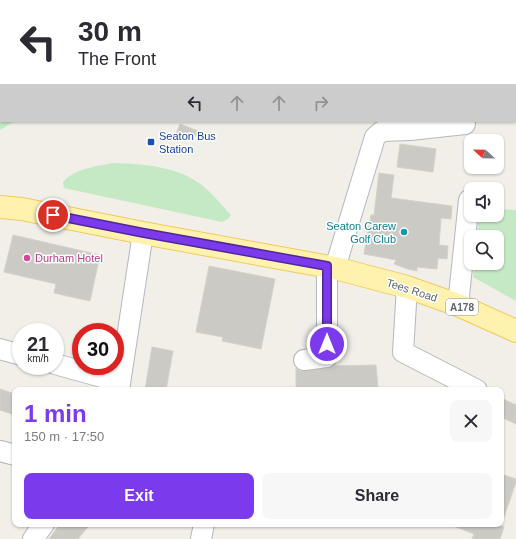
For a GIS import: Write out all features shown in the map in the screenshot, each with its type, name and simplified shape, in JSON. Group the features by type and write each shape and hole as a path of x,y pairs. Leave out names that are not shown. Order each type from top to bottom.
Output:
{"main road":[{"name":"A178","path":"0,207 22,209 331,267"},
{"name":"Tees Road","path":"331,267 407,287 458,305 516,331"}],"street":[{"path":"304,360 327,357 331,267 376,137 382,131 410,130 466,124"},
{"path":"458,305 467,222"},
{"path":"64,367 120,386 144,233"},
{"path":"407,287 403,352 471,387"},
{"path":"0,349 12,352"},
{"path":"0,451 12,454"},
{"path":"33,539 42,527"},
{"path":"201,539 203,527"}],"green space":[{"path":"0,122 13,122 0,130"},
{"path":"113,163 149,165 183,174 203,186 231,215 228,219 222,222 64,188 63,182 73,174 100,165"},
{"path":"504,209 516,210 516,301 473,277 474,270 504,270 504,230 478,230 478,222 504,222"}],"building":[{"path":"180,124 206,134 174,139"},
{"path":"400,144 436,149 433,172 397,167"},
{"name":"Seaton Carew Golf Club","path":"379,173 394,175 391,198 452,206 451,219 441,218 439,245 448,246 447,259 438,258 437,269 417,267 417,271 394,264 396,260 364,254 371,215 374,215"},
{"path":"13,235 100,255 90,301 54,293 56,284 4,272"},
{"path":"209,266 275,279 261,349 222,341 223,337 196,332"},
{"path":"152,347 173,351 167,387 145,387"},
{"path":"376,365 378,387 296,387 296,368 300,371 305,371 334,366"},
{"path":"0,389 12,393 12,414 0,410"},
{"path":"504,399 516,405 516,424 504,418"},
{"path":"504,475 516,479 504,517"},
{"path":"58,527 88,527 78,539 49,539"},
{"path":"456,527 504,527 500,539 472,539 474,534"}],"place":[{"name":"Seaton Bus Station","path":"151,142"},
{"name":"Seaton Carew Golf Club","path":"404,232"},
{"name":"Durham Hotel","path":"27,258"}],"route":[{"path":"53,215 327,266 327,344"}]}
